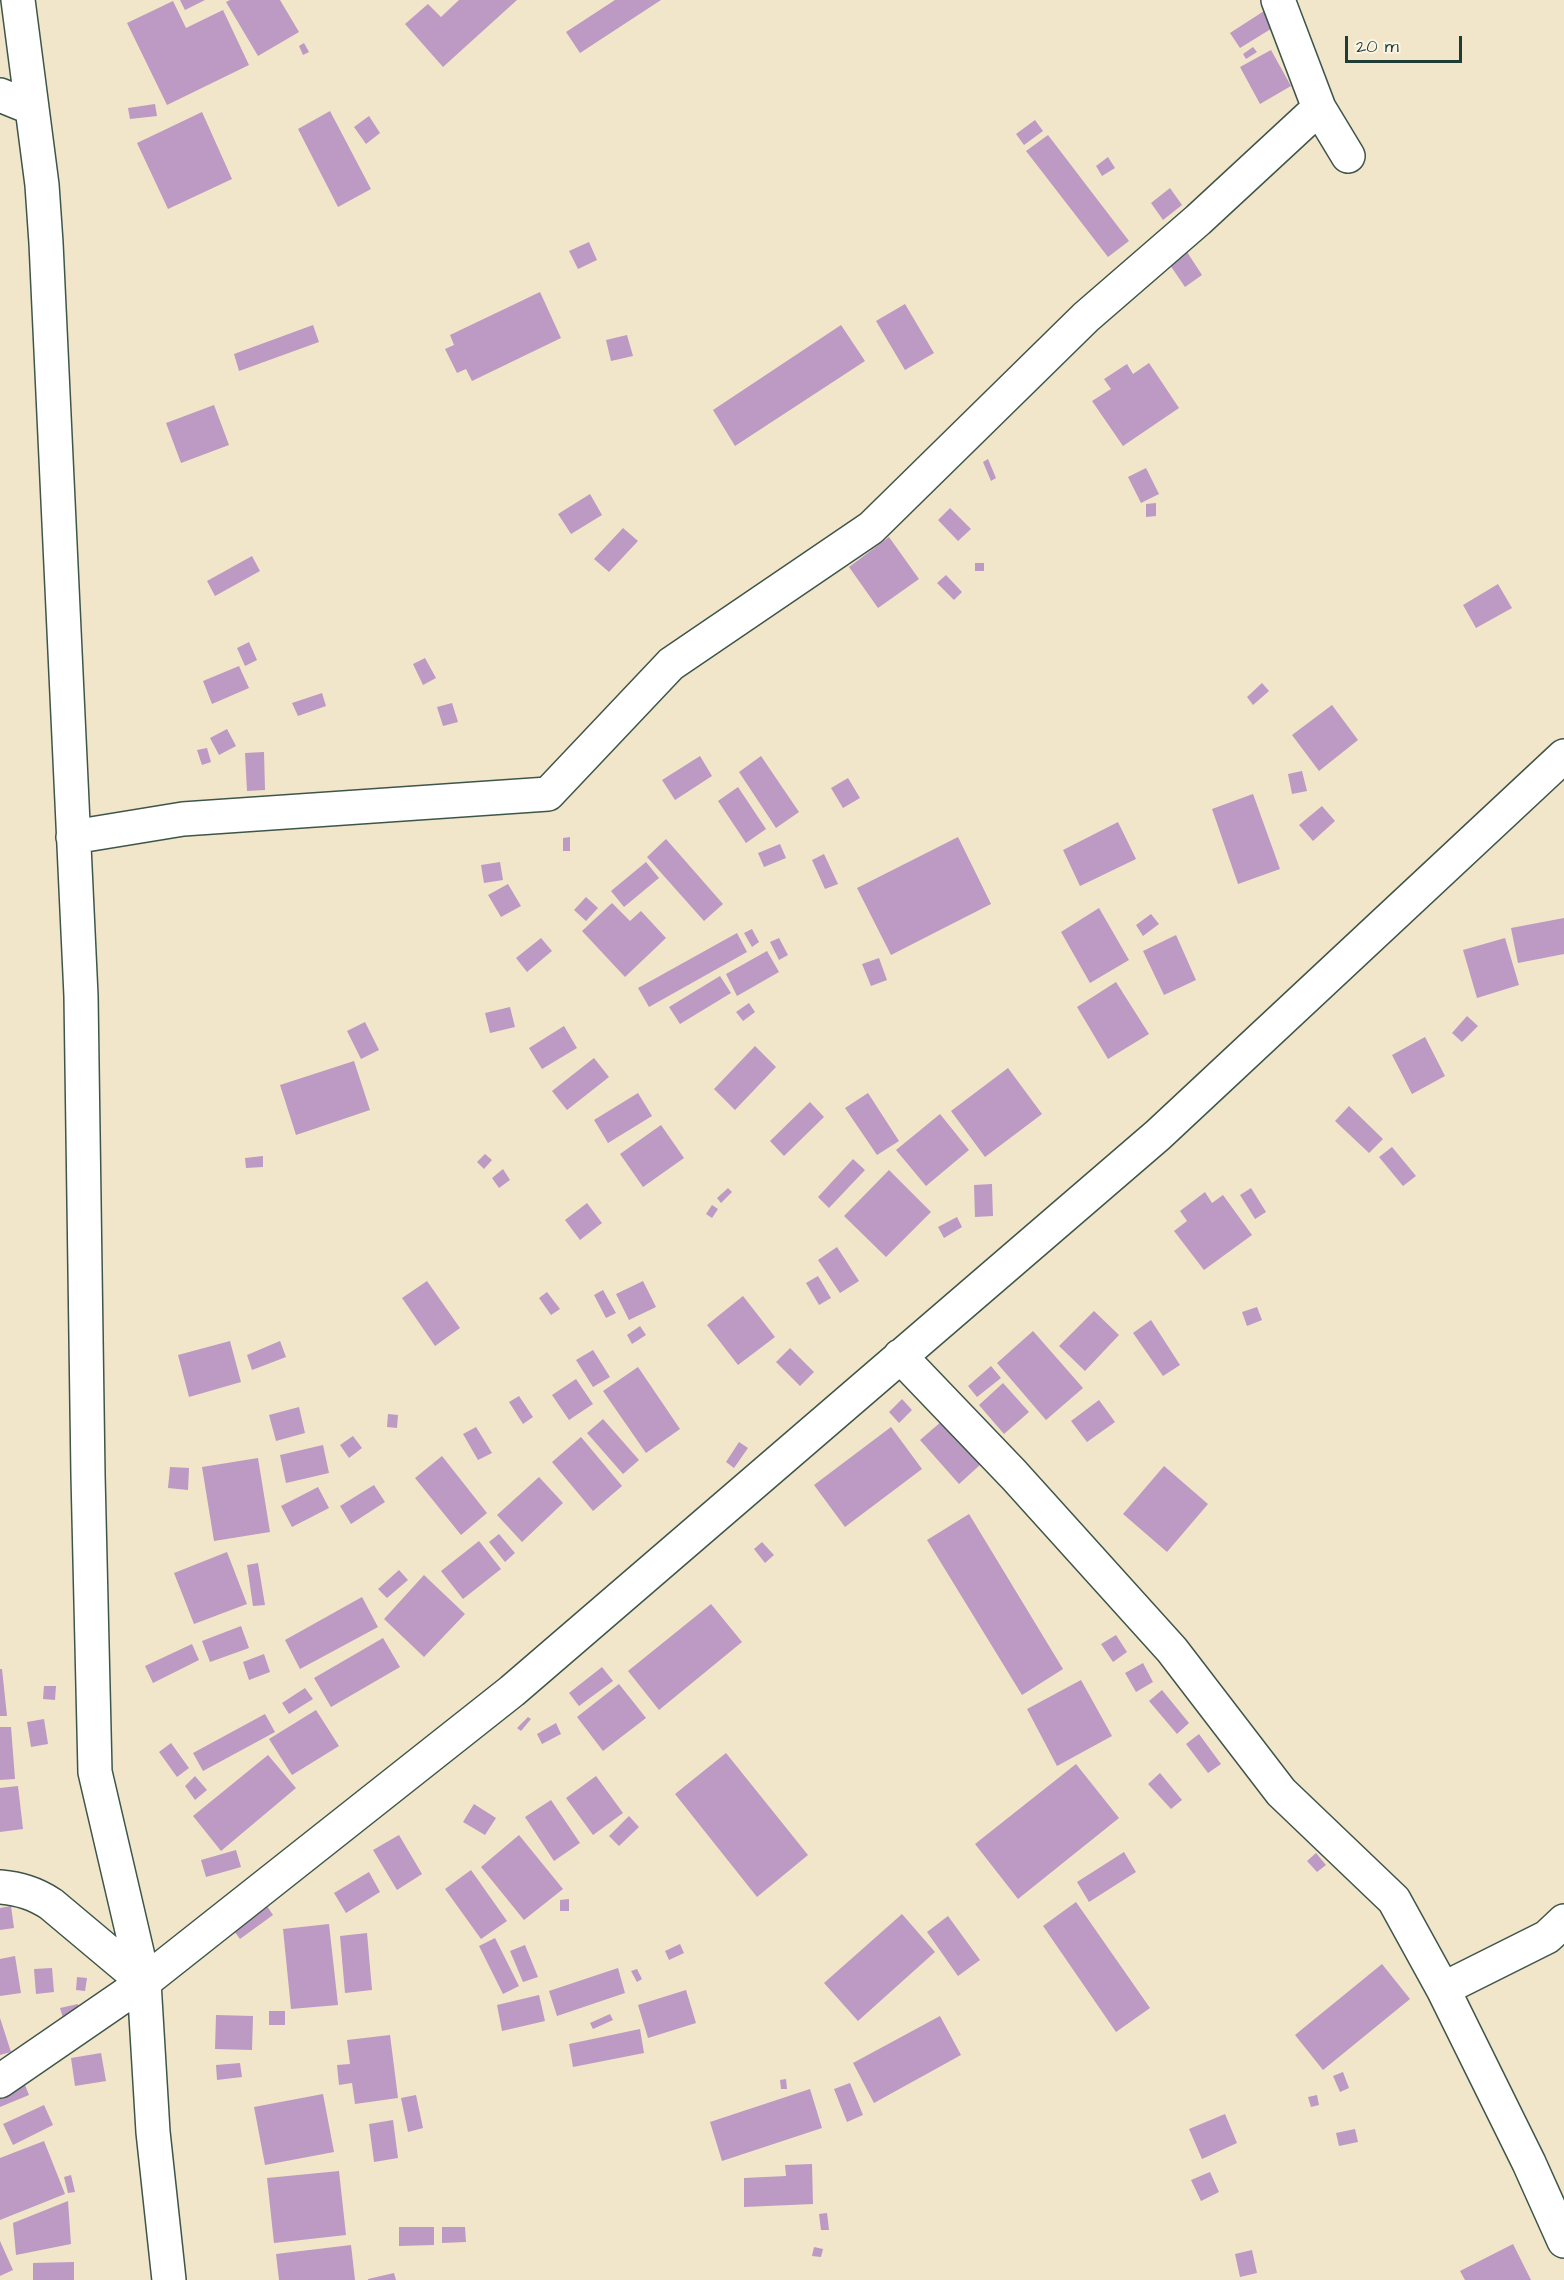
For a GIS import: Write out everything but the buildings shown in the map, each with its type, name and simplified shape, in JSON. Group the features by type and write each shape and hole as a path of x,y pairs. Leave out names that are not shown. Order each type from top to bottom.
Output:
{"street":[{"path":"18,0 46,243 81,996 87,1475 95,1772 144,1982 153,2132 169,2280"},
{"path":"1278,0 1319,108 1348,156"},
{"path":"0,95 32,108"},
{"path":"73,837 183,819 548,794 671,664 871,528 1086,317 1198,220 1319,108"},
{"path":"0,2081 144,1982 512,1691 1158,1135 1564,756"},
{"path":"900,1356 1014,1475 1172,1650 1281,1792 1394,1900 1443,1989 1529,2163 1564,2241"},
{"path":"0,1887 22,1889 51,1904 144,1982"},
{"path":"1443,1989 1547,1937 1564,1921"}]}
